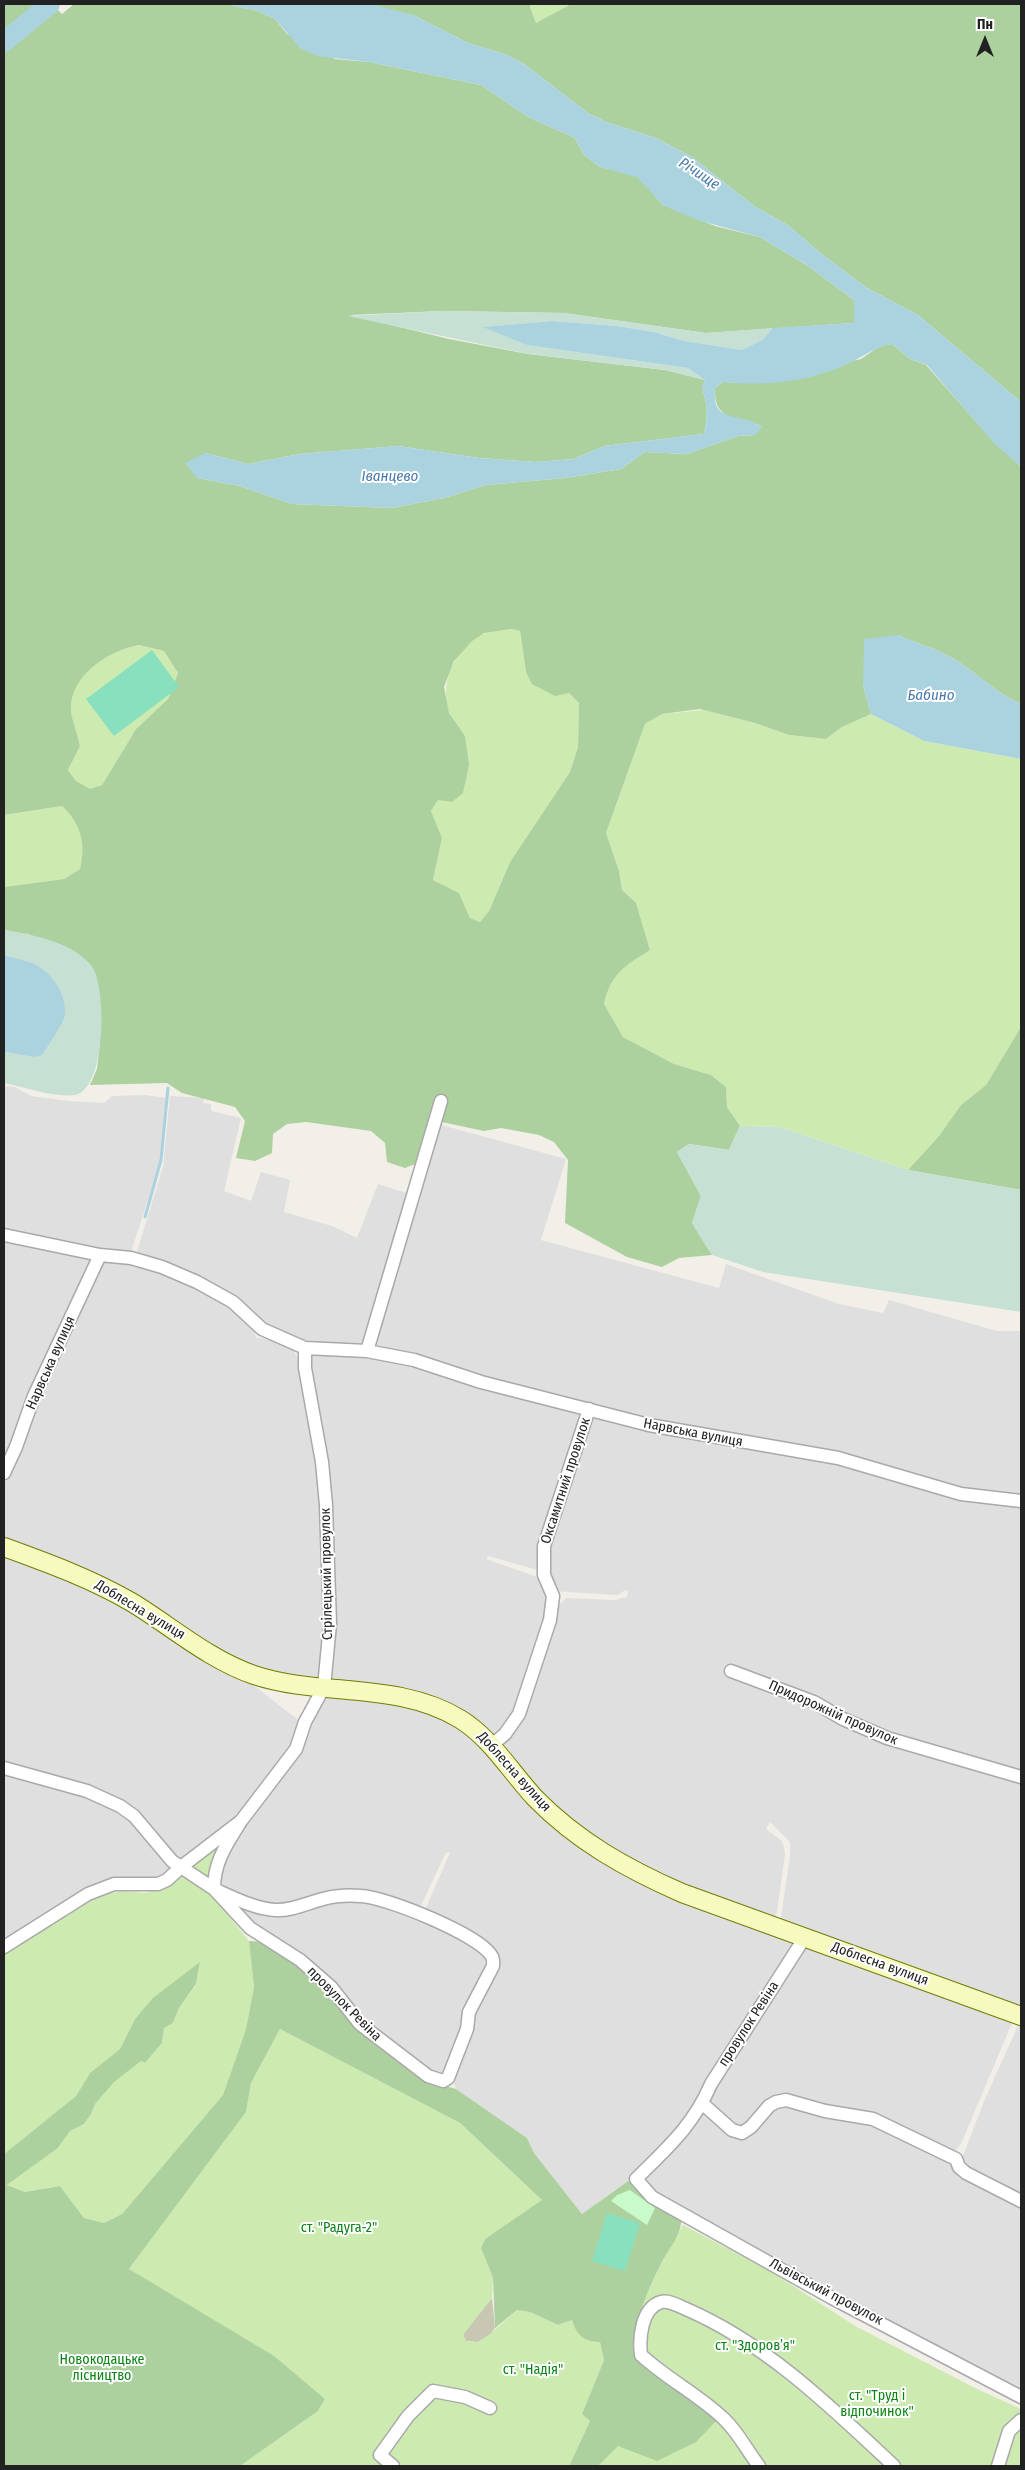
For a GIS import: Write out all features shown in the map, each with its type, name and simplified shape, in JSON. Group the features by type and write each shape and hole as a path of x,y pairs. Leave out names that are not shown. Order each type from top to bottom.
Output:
{"street":[{"path":"367,1351 441,1101"},
{"name":"Нарвська вулиця","path":"4,1235 100,1255 131,1258 162,1267 197,1282 234,1302 262,1329 305,1348 367,1351 414,1360 481,1382 649,1425 838,1458 961,1494 1021,1500"},
{"name":"Нарвська вулиця","path":"4,1473 16,1447 34,1396 100,1255"},
{"name":"Стрілецький провулок","path":"4,1947 88,1894 114,1884 158,1884 167,1880 181,1866 241,1821 296,1749 306,1722 324,1687 330,1624 326,1504 322,1462 306,1368 305,1348"},
{"name":"Оксамитний провулок","path":"492,1746 505,1734 519,1714 550,1620 553,1596 544,1575 544,1546 589,1409"},
{"name":"Доблесна вулиця","path":"4,1547 97,1583 222,1660 253,1675 276,1681 372,1693 435,1706 476,1730 492,1746 535,1798 564,1825 599,1851 638,1874 682,1893 1021,2016"},
{"name":"Придорожній провулок","path":"731,1670 814,1702 843,1719 886,1738 1021,1778"},
{"name":"провулок Ревіна","path":"4,1768 87,1791 120,1806 134,1816 172,1861 214,1889 235,1899 273,1910 288,1910 324,1899 361,1896 421,1913 485,1949 493,1958 493,1966 469,2012 468,2030 448,2078 443,2081 428,2076 381,2042 360,2024 331,1987 300,1960 250,1928 214,1889"},
{"path":"214,1889 214,1871 223,1850 241,1821"},
{"name":"провулок Ревіна","path":"636,2179 688,2126 703,2104 711,2084 805,1937"},
{"path":"703,2104 732,2130 742,2133 751,2127 769,2106 786,2100 825,2111 873,2119 956,2159 959,2166 966,2173 1021,2201"},
{"name":"Львівський провулок","path":"636,2179 652,2197 832,2298 1021,2397"},
{"path":"759,2466 742,2438 725,2420 698,2398 663,2375 641,2355 639,2341 643,2323 650,2310 661,2302 669,2302 703,2317 785,2368 894,2466"},
{"path":"393,2466 378,2461 408,2416 433,2391 465,2397 490,2408"},
{"path":"998,2466 1009,2431 1021,2420"}],"shaded area":[{"path":"443,311 564,313 706,333 773,328 762,340 742,350 684,341 654,332 617,326 552,321 485,327 527,345 688,368 705,380 665,370 528,354 347,316"},
{"path":"4,930 50,940 73,950 91,965 96,976 100,992 101,1013 101,1035 98,1056 93,1075 86,1088 75,1095 48,1094 4,1083 4,1052 34,1057 48,1045 64,1021 41,968 4,955"},
{"path":"4,1086 15,1087 31,1096 69,1101 104,1103 112,1096 145,1095 167,1098 159,1166 130,1255 4,1232"},
{"path":"170,1096 204,1098 203,1103 211,1104 211,1111 241,1118 224,1191 251,1201 261,1172 290,1180 284,1212 332,1226 357,1238 378,1184 410,1194 363,1345 352,1348 302,1343 135,1258 163,1167"},
{"path":"438,1124 566,1159 541,1240 719,1288 726,1264 839,1304 883,1313 889,1300 997,1331 1021,1331 1021,1497 961,1490 650,1421 372,1348"},
{"path":"740,1126 780,1127 908,1170 1021,1190 1021,1312 763,1272 712,1255 692,1223 701,1196 677,1152 689,1144 729,1150"},
{"path":"4,1239 89,1257 92,1269 4,1468"},
{"path":"104,1260 131,1262 160,1270 231,1304 252,1324 256,1338 277,1339 293,1350 303,1367 319,1462 327,1626 320,1683 250,1671 4,1544 4,1476 27,1420"},
{"path":"312,1353 366,1354 585,1411 541,1571 488,1556 486,1559 543,1579 550,1599 519,1706 502,1734 488,1737 477,1725 331,1684 332,1624 308,1359"},
{"path":"591,1414 657,1432 792,1452 836,1462 927,1490 1021,1505 1021,1774 1008,1768 990,1766 892,1736 861,1724 806,1694 728,1665 725,1674 813,1705 843,1723 889,1742 1021,1780 1021,2012 780,1924 790,1856 790,1842 770,1822 766,1829 782,1841 785,1853 777,1912 772,1921 683,1889 640,1870 601,1847 567,1822 525,1780 499,1749 520,1714 558,1606 566,1598 615,1600 627,1597 628,1591 625,1590 618,1595 551,1591 546,1577 544,1552 569,1471"},
{"path":"4,1553 69,1576 239,1674 302,1723 293,1748 241,1817 185,1859 173,1859 136,1814 4,1765"},
{"path":"327,1693 404,1703 455,1721 561,1828 800,1940 700,2104 637,2174 582,2214 534,2153 527,2138 456,2089 451,2074 472,2011 499,1955 424,1912 450,1853 446,1852 419,1910 362,1893 279,1909 218,1892 217,1868 306,1730"},
{"path":"4,1771 75,1789 131,1816 173,1866 169,1876 157,1881 125,1881 4,1945"},
{"path":"361,1897 420,1916 484,1951 491,1964 444,2077 439,2077 384,2042 259,1932 232,1902 274,1915"},
{"path":"806,1941 1014,2018 961,2144 954,2152 906,2132 785,2098 741,2130 708,2106 712,2087"},
{"path":"1020,2021 1021,2197 965,2169 961,2161 985,2099"},
{"path":"785,2102 873,2121 948,2160 1021,2205 1021,2394 681,2210 640,2181 704,2109 740,2136 771,2107"},
{"path":"492,2298 495,2328 490,2335 478,2342 466,2341 463,2335 467,2328"}],"green space":[{"path":"52,4 62,14 74,4 226,4 258,11 275,19 287,34 335,59 369,62 481,85 528,117 575,138 584,155 600,167 637,176 663,205 715,226 760,237 808,266 854,300 854,323 706,333 564,313 443,311 350,315 449,339 528,354 665,370 705,380 702,388 707,411 704,434 604,446 574,459 535,462 479,458 398,446 300,454 248,464 205,453 197,478 240,486 292,504 392,508 444,498 486,485 565,478 621,469 645,452 687,454 738,436 755,435 761,426 729,416 718,407 715,399 715,388 723,382 741,383 861,359 880,346 892,344 910,359 926,365 993,441 1021,467 1021,704 1003,694 954,659 898,635 863,685 871,714 842,727 826,739 789,735 755,723 700,709 662,714 645,724 606,833 619,871 622,890 636,903 650,950 620,971 607,993 604,1004 623,1037 674,1064 711,1075 726,1087 727,1107 740,1126 729,1150 689,1144 677,1152 701,1196 692,1223 712,1255 679,1258 662,1267 627,1257 565,1223 568,1160 554,1142 539,1135 501,1128 484,1131 437,1121 423,1161 405,1168 387,1162 385,1143 371,1131 306,1122 287,1124 273,1134 272,1153 255,1161 236,1158 245,1121 235,1107 182,1093 167,1083 90,1085 97,1069 100,1043 31,935 4,930 4,887 64,879 80,869 82,843 78,827 62,806 4,815 4,5","holes":["511,629 520,631 526,672 532,684 555,696 569,693 579,703 578,747 570,772 510,862 489,911 480,922 470,918 459,893 433,880 442,838 431,811 438,800 452,802 463,793 469,765 465,736 449,713 444,687 454,661 472,641 484,633","139,645 164,651 178,673 168,699 136,729 102,785 90,789 76,781 68,770 80,746 71,710 74,693 86,673 95,665 117,652"]},
{"path":"369,4 531,4 530,7 536,23 571,4 1021,4 1021,402 918,315 867,288 819,252 789,226 754,206 692,157 656,138 606,122 588,113 524,64 507,55 468,43 415,16"},
{"path":"531,4 571,4 536,23 530,7"},
{"path":"511,629 520,631 526,672 569,693 579,703 578,747 570,772 510,862 489,911 480,922 470,918 459,893 433,880 442,838 431,811 438,800 465,736 453,720 447,703 446,691 452,667 465,646 475,638 488,632"},
{"path":"139,645 164,651 178,673 168,699 136,729 102,785 90,790 76,781 68,770 80,746 71,710 74,693 86,673 95,665 117,652"},
{"path":"152,650 179,687 114,736 86,699"},
{"path":"704,710 755,723 789,735 826,739 842,727 871,714 924,741 1021,759 1021,1027 986,1085 961,1105 939,1136 908,1170 780,1127 740,1126 727,1107 726,1087 711,1075 674,1064 623,1037 604,1004 607,993 620,971 650,950 636,903 622,890 619,871 606,833 645,724 662,714"},
{"path":"62,806 78,827 82,843 80,869 64,879 4,887 4,815"},
{"path":"1021,1027 1021,1190 908,1170 939,1136 961,1105 986,1085"},
{"path":"215,1844 221,1848 210,1866 209,1891 249,1941 254,1987 246,2029 223,2095 122,2214 104,2223 84,2218 60,2186 25,2192 7,2185 58,2148 70,2131 84,2124 95,2104 114,2081 141,2061 145,2063 162,2043 164,2028 173,2023 179,2008 196,1985 200,1963 135,2019 120,2049 90,2073 76,2096 4,2154 4,1952 95,1896 122,1891 146,1893 170,1885"},
{"name":"Новокодацьке лісництво","path":"249,1941 265,1942 296,1961 439,2084 456,2089 527,2138 534,2153 582,2214 628,2181 681,2215 678,2234 647,2293 638,2324 635,2345 718,2419 696,2442 657,2461 618,2446 598,2466 569,2466 590,2421 582,2414 604,2360 600,2342 589,2341 578,2334 572,2320 558,2325 530,2312 517,2310 495,2328 493,2278 481,2248 485,2239 542,2200 460,2123 280,2029 251,2083 246,2112 129,2269 274,2356 325,2399 318,2411 240,2466 4,2466 4,2154 76,2096 90,2073 120,2049 135,2019 153,1998 200,1962 196,1984 179,2008 173,2023 164,2028 162,2043 145,2063 141,2061 114,2082 95,2104 84,2124 70,2131 58,2148 7,2185 25,2192 60,2186 84,2218 104,2223 122,2214 223,2095 246,2029 254,1987"},
{"name":"ст. \"Радуга-2\"","path":"280,2029 460,2123 543,2201 485,2239 481,2248 493,2278 492,2298 463,2335 466,2341 478,2342 517,2310 530,2312 558,2325 572,2320 578,2334 589,2341 600,2342 604,2360 582,2414 590,2421 569,2466 403,2466 388,2455 389,2466 240,2466 318,2411 325,2399 129,2269 246,2112 251,2083"},
{"path":"630,2190 655,2208 647,2225 611,2201 617,2195"},
{"path":"607,2213 640,2223 625,2271 592,2261"},
{"path":"683,2225 770,2271 857,2327 975,2388 1021,2409 1021,2466 767,2466 760,2461 748,2436 731,2417 635,2345 640,2313 652,2283"},
{"path":"718,2419 755,2466 598,2466 617,2446"}],"water":[{"name":"Іванцево","path":"226,4 376,5 415,16 468,43 507,55 524,64 588,113 606,122 656,138 692,157 754,206 789,226 819,252 867,288 918,315 1021,402 1021,467 993,442 927,365 910,359 892,344 873,350 828,372 799,380 755,384 723,382 715,388 717,407 724,414 748,420 762,427 755,435 738,436 687,454 645,452 621,469 565,478 486,485 444,498 392,508 292,504 240,486 197,478 185,463 205,453 248,464 300,454 398,446 479,458 535,462 574,459 604,446 704,434 707,411 702,388 705,380 688,368 527,345 483,327 552,321 617,326 654,332 684,341 742,350 762,340 773,328 854,323 854,300 808,266 760,237 697,220 663,205 637,177 600,167 584,155 575,138 528,117 481,85 369,62 317,56 300,48 275,19 258,11"},
{"name":"Бабино","path":"898,635 954,659 1003,694 1021,704 1021,759 924,741 871,714 863,685 864,639"},
{"path":"4,955 41,968 52,978 60,990 65,1005 64,1019 42,1055 34,1057 4,1052"}],"waterway":[{"name":"Річище","path":"4,42 50,4"},
{"path":"145,1217 161,1160 168,1088"}],"park label":[{"name":"ст. \"Здоров’я\"","path":"755,2346"},
{"name":"ст. \"Надія\"","path":"533,2370"},
{"name":"ст. \"Труд і відпочинок\"","path":"877,2404"}]}
